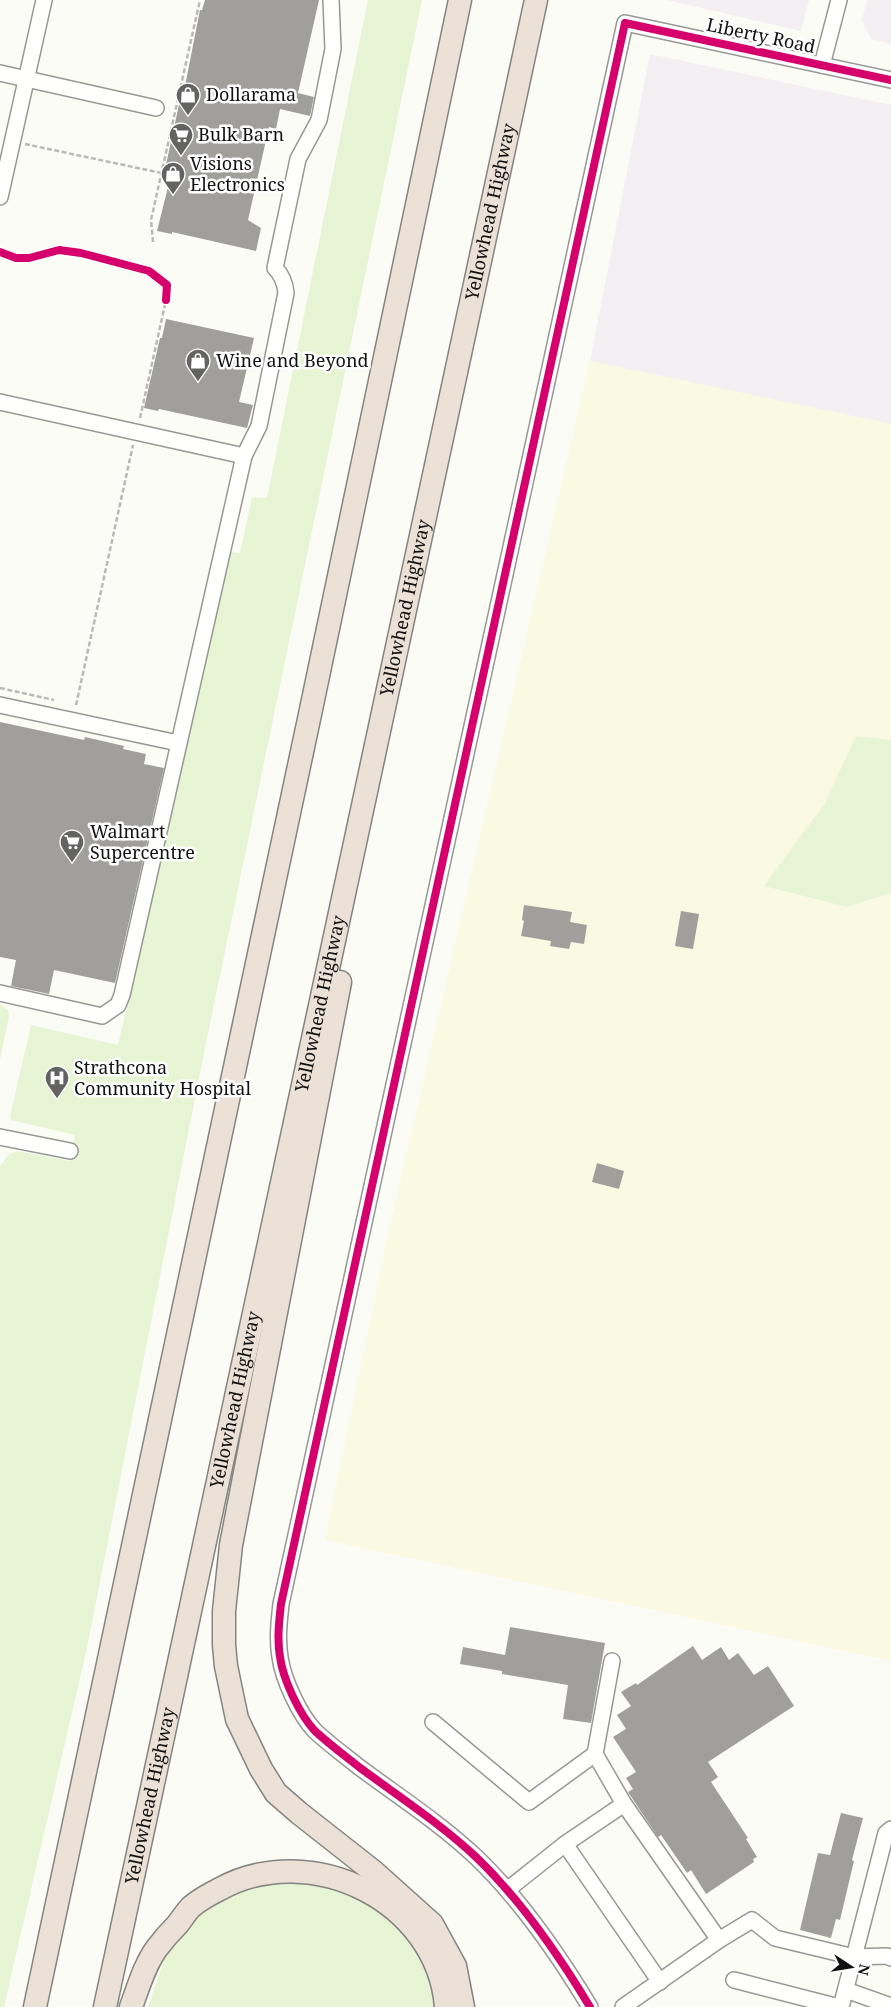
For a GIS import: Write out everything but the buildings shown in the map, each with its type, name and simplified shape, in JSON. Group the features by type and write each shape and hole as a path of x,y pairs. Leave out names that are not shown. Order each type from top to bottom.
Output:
{"highway":[{"path":"35,2007 460,0"},
{"name":"Yellowhead Highway","path":"105,2007 536,0"},
{"path":"369,774 353,913 232,1545 224,1611 224,1645 237,1719 261,1769 276,1793 374,1872 432,1924 454,1966 463,2007"},
{"path":"131,2007 156,1949 191,1907 230,1883 251,1875 277,1870 322,1874 352,1883 373,1894 402,1916 416,1931 435,1963 446,1997 446,2007"},
{"path":"22,2007 25,1998 41,1978"}],"street":[{"path":"0,197 44,0"},
{"path":"0,992 102,1016 118,1005 122,994 244,456 259,426 286,293 285,283 275,268 298,159 319,120 330,66 333,37 331,0"},
{"path":"822,65 839,0"},
{"name":"Liberty Road","path":"507,1890 488,1869 458,1842 314,1730 290,1692 280,1658 278,1631 281,1604 625,23 891,80"},
{"path":"0,73 156,108"},
{"path":"0,402 244,456"},
{"path":"0,705 178,743"},
{"path":"0,1137 70,1151"},
{"path":"612,1661 596,1754 624,1804 719,1940"},
{"path":"433,1722 529,1802 596,1754"},
{"path":"590,2007 548,1943 507,1890 565,1844 624,1804"},
{"path":"734,1980 840,2007 885,1860 886,1833 891,1829"},
{"path":"565,1844 660,1982"},
{"path":"624,2007 719,1940 752,1920 775,1938 854,1957 890,1953"},
{"path":"846,1990 891,2006"}],"path":[{"path":"153,246 151,220 200,0"},
{"path":"12,141 166,174"},
{"path":"76,704 168,289"}],"shaded area":[{"path":"667,0 809,0 801,31"},
{"path":"867,0 891,0 891,44 871,39 862,20"},
{"path":"650,54 891,105 891,424 590,361"}],"green space":[{"path":"368,0 422,0 203,1058 87,1648 4,2007 0,2007 0,1167 9,1154 18,1151 69,1161 75,1135 11,1120 10,1116 31,1025 118,1045 231,552 240,553 252,497 267,498"},
{"path":"590,361 891,424 891,740 856,736 825,803 764,886 847,907 891,893 891,1661 325,1540 388,1234"},
{"path":"856,736 891,740 891,893 847,907 764,886 825,803"},
{"path":"0,1004 8,1010 9,1016 0,1060"},
{"path":"309,1882 372,1901 410,1938 430,1979 435,2007 148,2007 167,1951 179,1935 203,1911 220,1898 248,1888 277,1883"}],"cycle path":[{"path":"590,2007 538,1928 493,1874 448,1833 359,1767 320,1736 309,1724 293,1696 284,1675 278,1637 281,1604 625,23 891,80"},
{"path":"0,252 16,258 29,258 59,250 81,253 149,271 167,285 166,300"}],"place":[{"name":"Dollarama","path":"188,116"},
{"name":"Bulk Barn","path":"181,156"},
{"name":"Visions Electronics","path":"173,195"},
{"name":"Wine and Beyond","path":"198,382"},
{"name":"Walmart Supercentre","path":"72,863"},
{"name":"Strathcona Community Hospital","path":"57,1099"}]}
